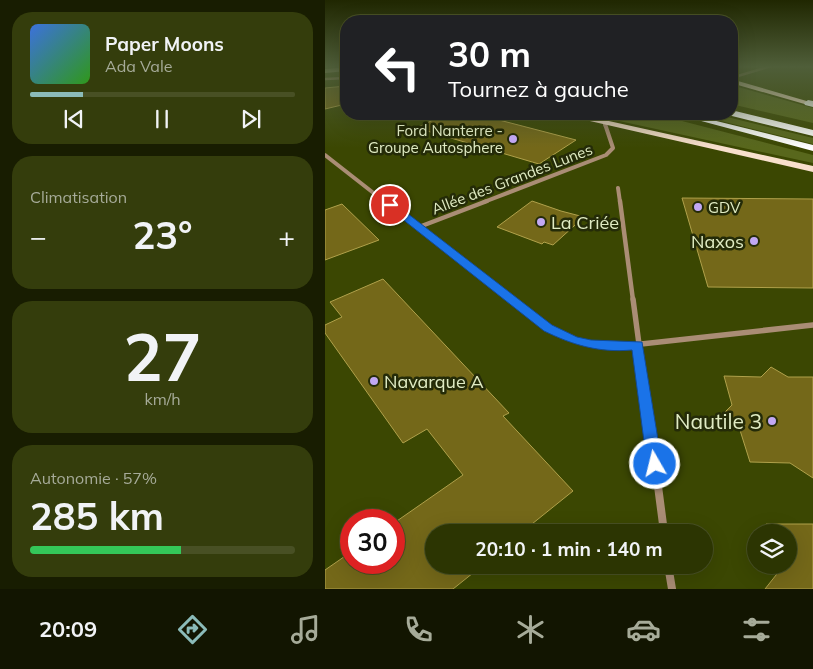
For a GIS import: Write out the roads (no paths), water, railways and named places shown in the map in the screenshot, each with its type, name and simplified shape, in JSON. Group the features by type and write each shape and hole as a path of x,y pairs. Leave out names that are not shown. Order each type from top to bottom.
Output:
{"highway":[{"path":"738,115 813,133"},
{"path":"703,120 813,148"}],"main road":[{"path":"781,93 811,102"},
{"path":"592,120 813,168"}],"street":[{"name":"Allée des Grandes Lunes","path":"419,227 611,152 613,148 604,123"},
{"path":"325,155 548,328 573,340 591,345 614,347 813,325"},
{"path":"325,161 330,159"},
{"path":"618,188 663,524"},
{"path":"670,574 672,589"}],"place":[{"name":"Ford Nanterre - Groupe Autosphere","path":"513,139"},
{"name":"GDV","path":"698,207"},
{"name":"La Criée","path":"541,222"},
{"name":"Naxos","path":"754,241"},
{"name":"Navarque A","path":"374,381"},
{"name":"Nautile 3","path":"772,421"}]}
